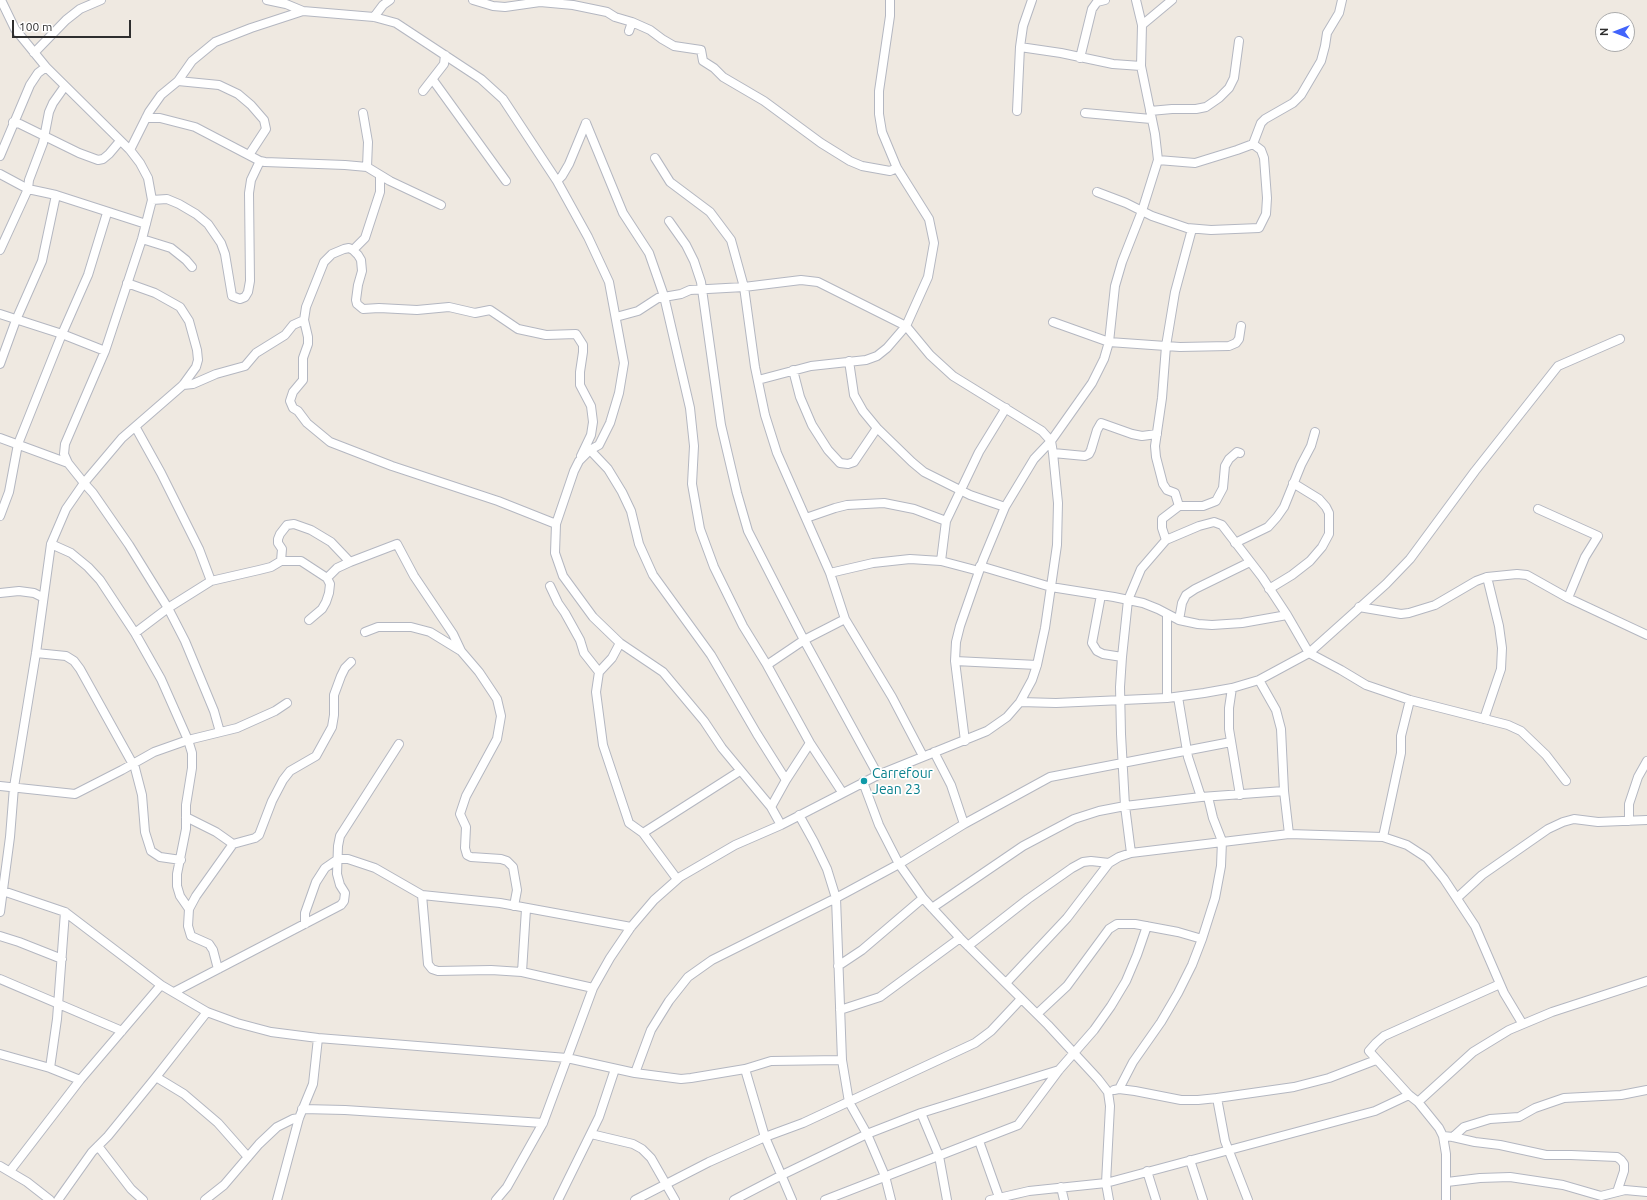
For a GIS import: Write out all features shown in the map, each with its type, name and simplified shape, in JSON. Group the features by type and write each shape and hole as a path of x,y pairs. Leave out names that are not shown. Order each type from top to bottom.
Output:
{"street":[{"path":"1,0 15,29 34,53 46,67 130,150 140,163 148,178 152,200 142,239 105,351 65,444 64,454 68,463 93,493 129,545 168,608 185,641 214,711 220,732"},
{"path":"34,53 66,20 80,9 101,0"},
{"path":"267,0 286,4 303,11 374,17 396,23 481,79 503,99 557,181 588,236 609,282 624,364 619,393 610,423 599,445 590,450 579,460"},
{"path":"374,17 383,5 390,0"},
{"path":"473,0 493,6 505,7 540,2 560,3 607,12 615,17 632,22 650,30 674,46 701,50 703,62 714,68 728,81 764,101 821,143 850,161 862,166 890,171 897,168"},
{"path":"758,380 811,366 866,360 877,356 892,343 906,326 928,277 934,243 929,219 897,168 882,132 879,114 879,91 890,16 890,0"},
{"path":"1017,111 1020,47 1023,26 1032,0"},
{"path":"1080,58 1092,9 1097,2 1105,0"},
{"path":"965,741 955,661 956,642 960,626 980,569 1005,507 1034,459 1051,442 1092,383 1104,359 1109,342 1115,286 1122,262 1142,211 1158,160 1155,134 1141,66 1142,25 1136,0"},
{"path":"1142,25 1172,0"},
{"path":"1158,160 1195,163 1253,144 1261,123 1265,118 1293,103 1301,95 1321,61 1326,36 1339,13 1342,0"},
{"path":"130,150 146,118 161,95 178,81 192,61 215,42 250,28 303,11"},
{"path":"629,31 632,22"},
{"path":"1085,113 1151,115 1172,109 1196,109 1206,107 1219,98 1229,88 1234,78 1239,41"},
{"path":"1020,47 1113,64 1141,66"},
{"path":"423,91 444,64 444,55"},
{"path":"0,156 13,122 30,85 38,74 46,67"},
{"path":"433,80 506,181"},
{"path":"178,81 220,85 238,94 250,105 264,120 266,129 249,154"},
{"path":"0,250 28,189 29,180 40,153 49,112 53,103 65,86"},
{"path":"363,113 368,142 367,167"},
{"path":"146,118 160,118 195,127 260,161 367,167 399,186 441,205"},
{"path":"13,122 79,153 98,160 103,159 109,154 120,141"},
{"path":"557,181 562,176 569,164 586,123 623,213 649,253 664,296 690,408 694,446 692,484 700,529 714,567 737,613 810,743 842,792"},
{"path":"1097,192 1164,220 1192,229 1231,230 1259,228 1266,214 1267,198 1264,158 1261,150 1253,144"},
{"path":"655,158 674,187 710,212 731,240 744,286 758,380 765,415 777,453 830,574 845,619 892,697 923,756"},
{"path":"152,200 167,199 179,204 196,214 208,224 221,243 225,254 232,296 240,299 245,297 248,292 250,281 250,180 260,161"},
{"path":"0,174 28,189 56,195 146,224"},
{"path":"353,250 365,238 380,192 380,175"},
{"path":"0,364 16,320 42,261 56,195"},
{"path":"0,516 9,492 18,444 88,274 108,213"},
{"path":"669,222 686,245 691,255 702,289 721,425 737,493 748,531 804,640 878,775"},
{"path":"1179,506 1176,493 1167,490 1163,484 1155,451 1156,434 1162,398 1166,346 1175,292 1192,229"},
{"path":"142,239 171,248 183,257 192,267"},
{"path":"556,524 498,501 364,456 330,442 307,423 298,411 293,408 290,401 293,392 303,380 303,358 308,344 304,320 306,307 324,262 332,254 349,248 353,250 361,260 362,275 358,285 356,300 357,304 363,309 379,308 417,310 449,307 475,313 490,310 518,328 546,335 576,334 583,345 584,352 580,372 580,385 591,406 593,422 591,435 574,471 556,524 555,553 563,576 593,617 620,643 663,672 704,721 740,772 771,807 781,825"},
{"path":"496,1200 507,1187 543,1123 593,988 610,958 631,927 654,900 678,879 736,845 781,825 842,792 878,775 987,731 1007,717 1020,702 1032,680 1037,665 1045,628 1057,545 1058,503 1051,442 1042,432 953,376 930,355 906,326 818,282 801,280 690,290 678,295 664,296 652,301 638,311 616,317"},
{"path":"0,912 14,787 36,653 42,597 51,544 66,509 84,483 122,438 136,428 183,385 196,366 198,360 196,345 185,314 180,307 155,293 127,283"},
{"path":"0,314 62,334 105,351"},
{"path":"183,385 193,384 216,374 245,366 256,352 285,335 293,325 304,320"},
{"path":"1053,322 1109,342 1198,347 1229,346 1236,343 1239,340 1241,326"},
{"path":"1020,702 1056,703 1167,698 1232,688 1259,680 1309,653 1386,584 1410,559 1475,471 1558,366 1620,339"},
{"path":"849,361 854,395 863,411 878,428 924,472 970,495 1005,507"},
{"path":"793,370 800,397 812,425 828,450 840,463 848,464 854,462 878,428"},
{"path":"942,561 946,522 979,452 1006,408"},
{"path":"1053,453 1085,456 1089,454 1097,430 1101,423 1142,436 1156,434"},
{"path":"136,428 161,473 199,549 210,581"},
{"path":"1235,543 1272,524 1284,507 1293,483 1311,446 1315,432"},
{"path":"0,438 68,463"},
{"path":"590,450 608,469 622,492 631,510 639,544 653,575 711,655 757,734 786,780"},
{"path":"1166,540 1162,528 1162,519 1179,506 1203,506 1216,501 1223,488 1227,462 1233,454 1240,453"},
{"path":"1269,588 1285,579 1310,561 1322,547 1329,534 1329,512 1326,507 1315,496 1293,483"},
{"path":"806,518 847,505 884,503 914,509 946,522"},
{"path":"1538,509 1598,536 1585,557 1568,598"},
{"path":"1131,852 1125,806 1120,700 1122,657 1128,600 1141,569 1166,540 1199,526 1214,522 1222,525 1269,588 1309,653 1366,685 1410,700 1508,725 1521,731 1546,755 1566,781"},
{"path":"280,561 282,550 278,543 278,539 280,534 289,524 311,530 324,537 339,548 350,562"},
{"path":"51,544 71,553 88,567 100,580 135,633 161,679 188,740 192,753 192,768 187,797 186,829 177,874 177,886 180,896 189,909"},
{"path":"327,578 337,568 397,544 414,576 453,634 461,651 479,672 497,699 501,716 497,739 488,759 477,775 460,814 466,827 465,841 467,855 471,857 501,859 511,864 515,872 517,890 514,906"},
{"path":"830,574 889,560 910,559 942,561 1051,587 1150,605 1179,620 1212,625 1242,623 1287,615"},
{"path":"135,633 168,608 210,581 270,567 280,561 301,561 327,578 330,584 329,593 322,609 309,620"},
{"path":"1179,620 1182,603 1186,595 1195,589 1250,562"},
{"path":"1359,607 1401,614 1409,613 1435,604 1476,581 1487,577 1517,574 1527,575 1568,598 1647,635"},
{"path":"1484,719 1490,706 1501,669 1502,648 1500,626 1487,577"},
{"path":"550,586 558,603 580,640 584,653 599,672"},
{"path":"0,593 19,591 34,593 42,597"},
{"path":"1101,595 1092,643 1097,651 1102,654 1122,657"},
{"path":"1167,614 1167,698"},
{"path":"767,665 804,640 845,619"},
{"path":"365,632 378,627 411,627 430,632 461,651"},
{"path":"620,643 612,658 599,672 596,692 603,745 629,823 643,833 678,879"},
{"path":"36,653 66,656 74,661 106,714 132,763 139,781 146,832 151,851 160,857 181,860"},
{"path":"955,661 1037,665"},
{"path":"218,969 213,950 209,944 191,936 188,926 189,909 196,896 233,844 258,836 283,780 290,771 316,756 332,727 334,715 334,695 341,676 345,668 352,662"},
{"path":"1259,680 1276,710 1281,729 1284,791 1289,834"},
{"path":"1232,688 1229,708 1231,742 1240,795"},
{"path":"1119,1089 1133,1062 1161,1022 1192,965 1215,898 1221,866 1222,841 1187,750 1178,697"},
{"path":"1383,837 1401,753 1401,736 1410,700"},
{"path":"0,786 75,794 154,752 188,740 254,721 287,703"},
{"path":"635,1073 651,1030 669,1001 688,977 712,960 836,898 899,864 964,824 1050,777 1231,742"},
{"path":"771,807 786,780 810,743"},
{"path":"174,992 341,906 344,901 345,893 340,885 337,874 340,836 399,744"},
{"path":"934,752 950,785 964,824"},
{"path":"1629,821 1629,804 1638,777 1647,760"},
{"path":"643,833 740,772"},
{"path":"863,782 879,825 899,864 923,898 960,938 1037,1014 1098,1079 1108,1092 1110,1106 1106,1183 1109,1200"},
{"path":"932,908 1023,846 1074,819 1099,811 1125,806 1204,797 1284,791"},
{"path":"798,815 827,869 836,898 842,1060 849,1102 867,1134 885,1176 891,1200"},
{"path":"186,817 216,832 233,844"},
{"path":"1457,898 1482,875 1558,824 1574,819 1598,822 1647,820"},
{"path":"1006,983 1067,918 1109,863 1131,852 1289,834 1383,837 1407,845 1427,858 1457,898 1483,943 1500,984 1522,1023"},
{"path":"305,924 305,913 316,882 325,868 338,859 348,859 375,868 422,895 500,903 526,909 631,927"},
{"path":"968,946 1028,899 1072,868 1083,862 1091,861 1109,863"},
{"path":"2,890 65,912 161,985 207,1012 237,1024 253,1028 318,1038 567,1058 635,1073 681,1079 746,1069 771,1062 842,1060"},
{"path":"422,895 428,964 432,969 438,971 491,970 522,972 593,988"},
{"path":"838,966 862,950 923,898"},
{"path":"522,972 526,909"},
{"path":"50,1068 55,1040 65,912"},
{"path":"1037,1014 1067,986 1109,929 1117,924 1124,923 1146,926 1178,932 1202,939"},
{"path":"825,1200 1018,1125 1059,1070 1094,1030 1111,1006 1126,981 1137,955 1146,926"},
{"path":"0,936 62,959"},
{"path":"840,1010 880,997 960,938"},
{"path":"0,979 122,1031"},
{"path":"1418,1102 1473,1052 1522,1023 1647,981"},
{"path":"1446,1200 1446,1154 1443,1136 1432,1117 1409,1095 1369,1051 1384,1036 1500,984"},
{"path":"10,1171 80,1080 161,985"},
{"path":"635,1200 708,1162 765,1137 803,1123 975,1043 991,1031 1022,999"},
{"path":"58,1200 84,1162 156,1077 207,1012"},
{"path":"277,1200 299,1118 313,1084 318,1038"},
{"path":"0,1054 50,1068 80,1080"},
{"path":"1108,1092 1119,1089 1181,1100 1217,1098 1294,1087 1329,1078 1376,1060"},
{"path":"558,1200 599,1117 615,1069"},
{"path":"746,1069 765,1137 792,1200"},
{"path":"734,1200 867,1134 920,1113 1059,1070"},
{"path":"156,1077 184,1094 218,1123 248,1157"},
{"path":"1453,1137 1464,1126 1490,1119 1519,1117 1535,1108 1564,1098 1621,1095 1647,1090"},
{"path":"990,1200 1029,1191 1106,1183 1375,1111 1409,1095"},
{"path":"1217,1098 1225,1141 1248,1200"},
{"path":"302,1109 345,1110 543,1123"},
{"path":"920,1113 939,1156 947,1200"},
{"path":"205,1200 224,1185 277,1127 293,1119 299,1118"},
{"path":"591,1134 634,1144 642,1149 651,1158 676,1200"},
{"path":"1443,1136 1505,1146 1546,1156 1571,1155 1617,1157 1622,1160 1624,1164 1624,1171 1617,1192"},
{"path":"979,1141 999,1198"},
{"path":"98,1146 131,1189 143,1200"},
{"path":"1190,1160 1203,1200"},
{"path":"0,1166 27,1182 50,1200"},
{"path":"1147,1171 1156,1200"},
{"path":"1447,1182 1480,1178 1523,1178 1562,1185 1602,1198 1625,1190 1647,1192"},
{"path":"1061,1187 1064,1200"}],"place":[{"name":"Carrefour Jean 23","path":"864,781"}]}
